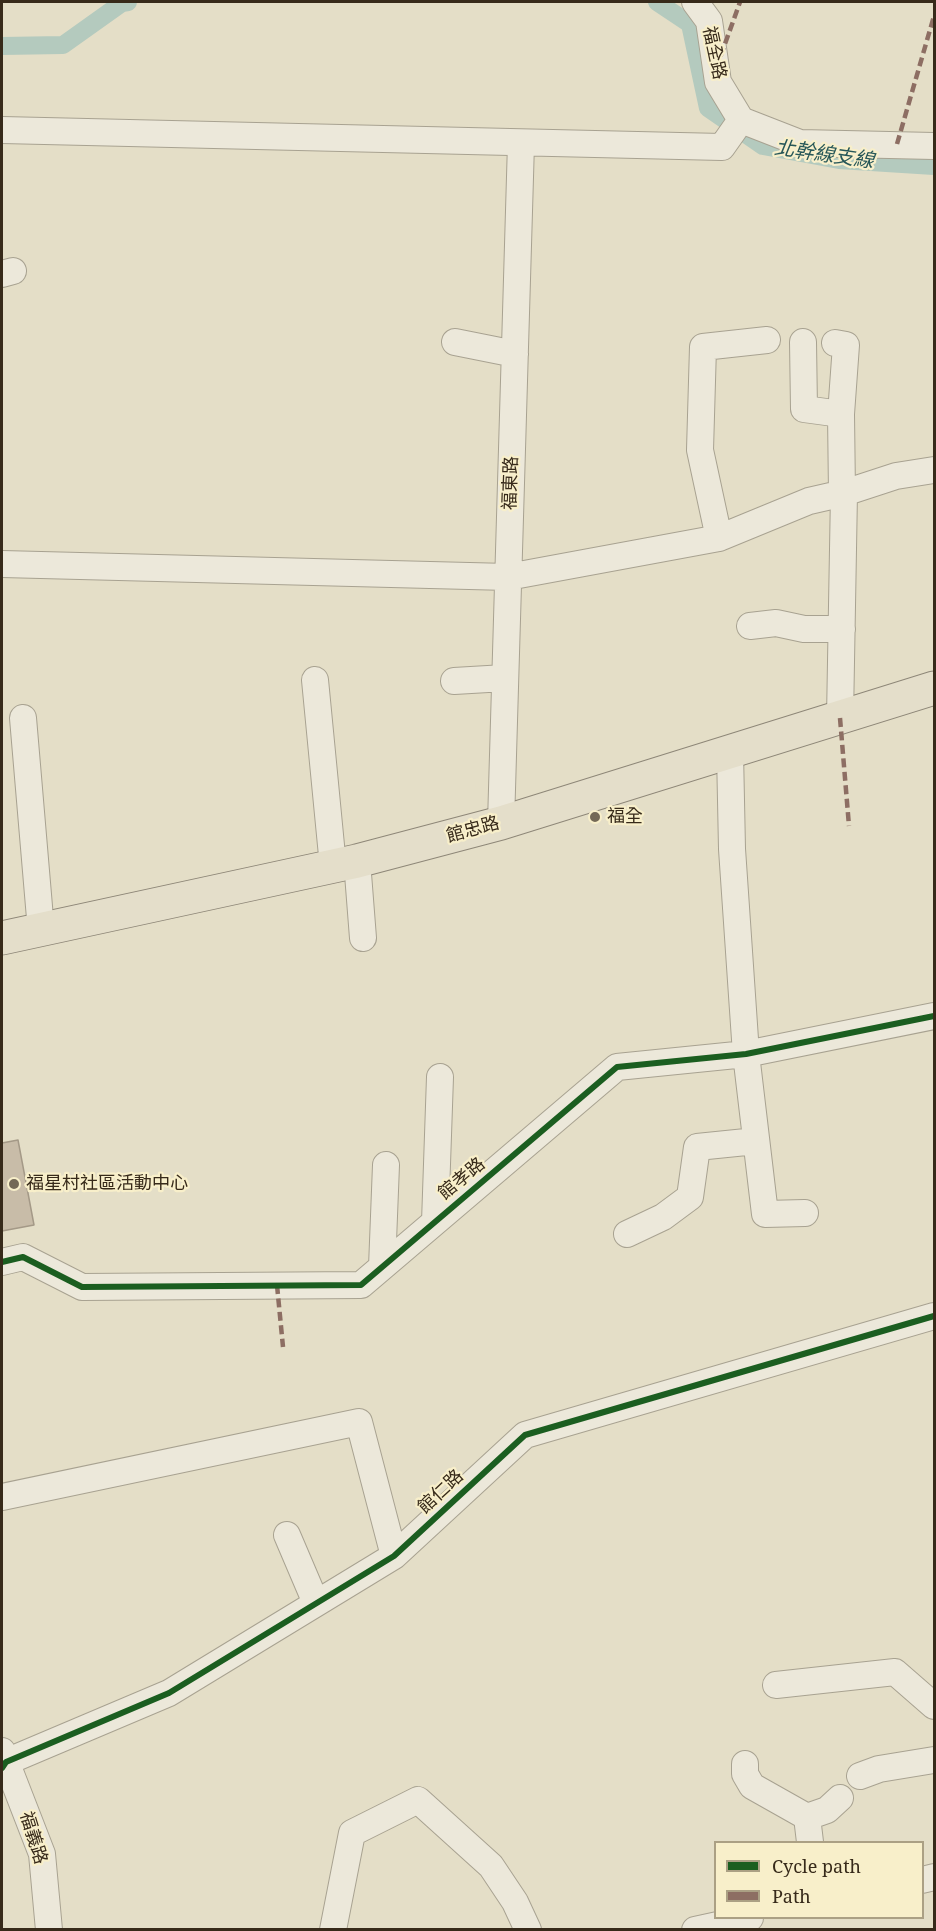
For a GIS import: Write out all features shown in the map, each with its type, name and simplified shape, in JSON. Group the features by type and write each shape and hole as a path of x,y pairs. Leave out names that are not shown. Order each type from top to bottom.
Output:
{"main road":[{"name":"館忠路","path":"2,938 345,864 501,823 934,688"}],"street":[{"name":"福全路","path":"695,2 709,21 718,82 741,120"},
{"path":"2,130 722,147 741,120 800,143 934,146"},
{"name":"福東路","path":"501,823 521,143"},
{"path":"719,538 700,450 703,347 767,340"},
{"path":"455,342 514,354"},
{"path":"803,342 804,409 841,414"},
{"path":"836,343 846,345 841,414 843,493 840,718"},
{"path":"2,564 508,577 719,538 809,501 896,476 934,470"},
{"path":"750,626 776,623 804,629 842,629"},
{"path":"454,681 505,678"},
{"path":"315,680 345,864 363,938"},
{"path":"23,718 42,930"},
{"path":"730,752 732,849 746,1054 765,1214 805,1213"},
{"name":"館孝路","path":"2,1262 23,1257 82,1287 361,1285 617,1067 746,1054 934,1016"},
{"path":"435,1222 440,1077"},
{"path":"627,1234 663,1216 690,1197 697,1147 756,1141"},
{"path":"382,1267 386,1165"},
{"name":"館仁路","path":"3,1760 169,1693 394,1556 525,1435 934,1316"},
{"path":"2,1497 359,1422 394,1556"},
{"path":"287,1535 316,1603"},
{"path":"776,1685 895,1672 934,1706"},
{"name":"福義路","path":"3,1760 42,1854 49,1929"},
{"path":"860,1776 879,1769 934,1760"},
{"path":"745,1764 745,1774 752,1786 807,1817 827,1810 840,1798"},
{"path":"333,1929 352,1833 418,1800 491,1866 515,1902 528,1929"},
{"path":"807,1817 810,1841"},
{"path":"695,1929 741,1919"}],"building":[{"name":"福星村社區活動中心","path":"18,1140 34,1225 2,1231 2,1143"}],"waterway":[{"name":"北幹線支線","path":"2,46 63,45 122,3 128,2"},
{"name":"北幹線支線","path":"657,2 690,24 708,108 763,146 839,160 934,166"}],"marked path":[{"path":"716,69 740,2"},
{"path":"897,144 934,16"},
{"path":"840,718 849,826"},
{"path":"277,1285 283,1347"}],"cycle path":[{"path":"2,1262 23,1257 82,1287 361,1285 617,1067 746,1054 934,1016"},
{"path":"2,1768 6,1762 169,1693 394,1556 525,1435 934,1316"}],"place":[{"name":"福全","path":"595,817"},
{"name":"福星村社區活動中心","path":"14,1184"}]}
